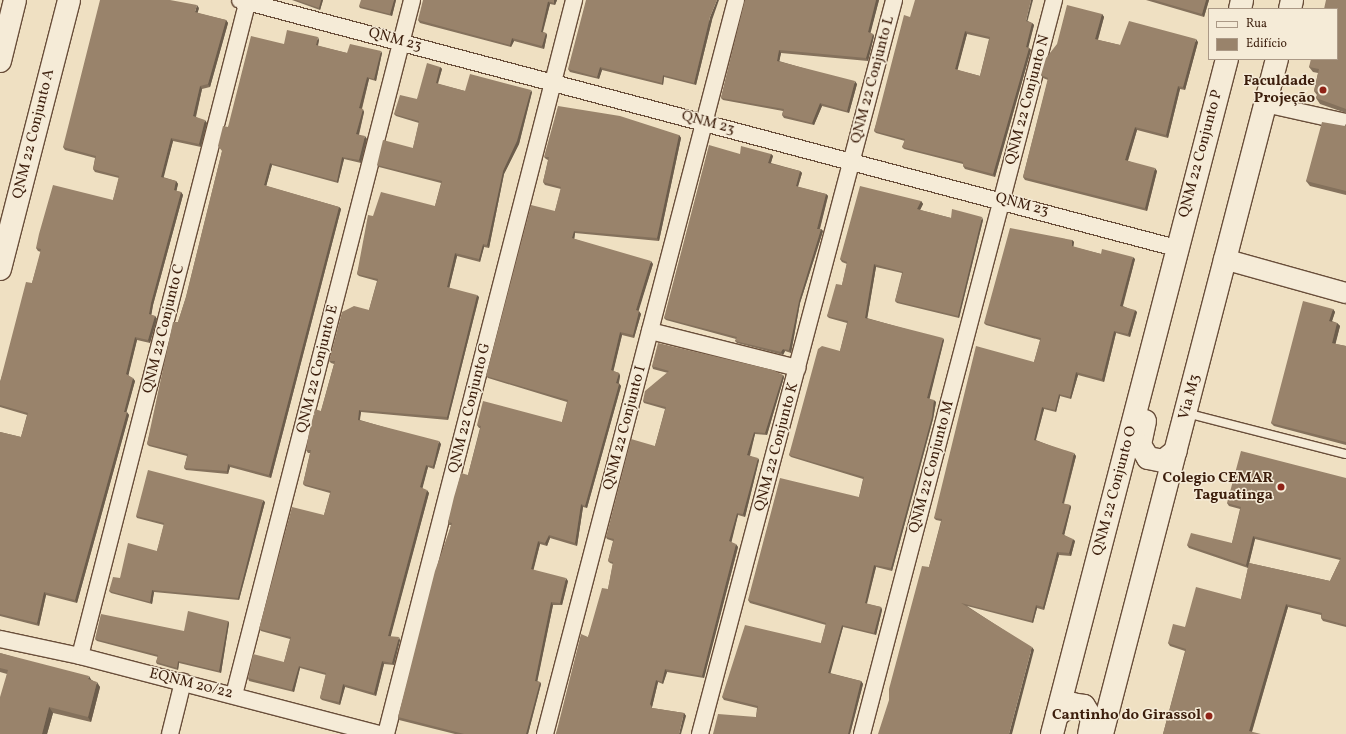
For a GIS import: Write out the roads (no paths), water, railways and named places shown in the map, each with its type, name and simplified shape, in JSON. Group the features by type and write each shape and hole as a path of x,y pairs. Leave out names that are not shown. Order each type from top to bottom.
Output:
{"main road":[{"path":"0,61 16,0"},
{"name":"QNM 22 Conjunto A","path":"0,269 69,0"},
{"name":"QNM 22 Conjunto P","path":"1176,248 1227,60"},
{"path":"1238,207 1243,143 1263,60"},
{"name":"Via M3","path":"1102,734 1277,60"},
{"name":"QNM 22 Conjunto O","path":"1055,724 1168,290 1176,248"},
{"path":"1168,290 1160,357 1140,445 1144,455 1153,461 1163,460 1176,451"},
{"path":"1055,724 1072,704 1084,706 1092,719 1089,734"}],"street":[{"name":"QNM 22 Conjunto E","path":"234,695 412,0"},
{"name":"QNM 22 Conjunto G","path":"386,734 574,0"},
{"name":"QNM 22 Conjunto I","path":"545,734 736,0"},
{"name":"QNM 22 Conjunto L","path":"852,160 894,0"},
{"name":"QNM 22 Conjunto N","path":"1002,200 1054,0"},
{"name":"QNM 23","path":"245,1 852,160 1176,248"},
{"name":"QNM 22 Conjunto C","path":"80,656 245,1"},
{"path":"1265,104 1346,122"},
{"name":"QNM 22 Conjunto K","path":"700,734 852,160"},
{"name":"QNM 22 Conjunto M","path":"862,734 1002,200"},
{"path":"1224,259 1346,293"},
{"path":"650,331 798,368"},
{"name":"EQNM 20/22","path":"0,639 80,656 380,734"},
{"path":"170,734 183,682"}],"lane":[{"path":"1186,412 1346,454"}],"place":[{"name":"Faculdade Projeção","path":"1323,90"},
{"name":"Colegio CEMAR Taguatinga","path":"1281,487"},
{"name":"Cantinho do Girassol","path":"1209,716"}]}
